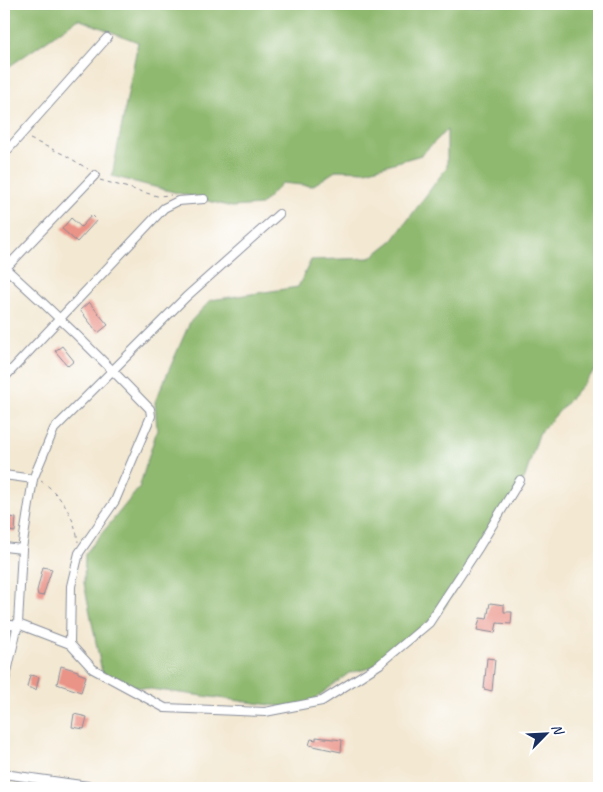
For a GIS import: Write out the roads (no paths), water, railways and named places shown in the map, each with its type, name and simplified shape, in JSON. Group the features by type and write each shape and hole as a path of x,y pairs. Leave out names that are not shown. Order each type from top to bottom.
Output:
{"street":[{"path":"4,154 107,38"},
{"path":"70,644 71,586 79,553 115,501 151,416 150,409 59,317 4,268 95,175"},
{"path":"4,378 59,317 164,208 178,200 204,199"},
{"path":"4,685 18,625 22,549 33,479 54,429 186,298 279,214"},
{"path":"4,475 33,479"},
{"path":"4,624 18,625 70,644 93,669 165,708 265,712 322,701 380,664 429,623 520,480"},
{"path":"4,547 22,549"},
{"path":"4,774 102,788"}]}
